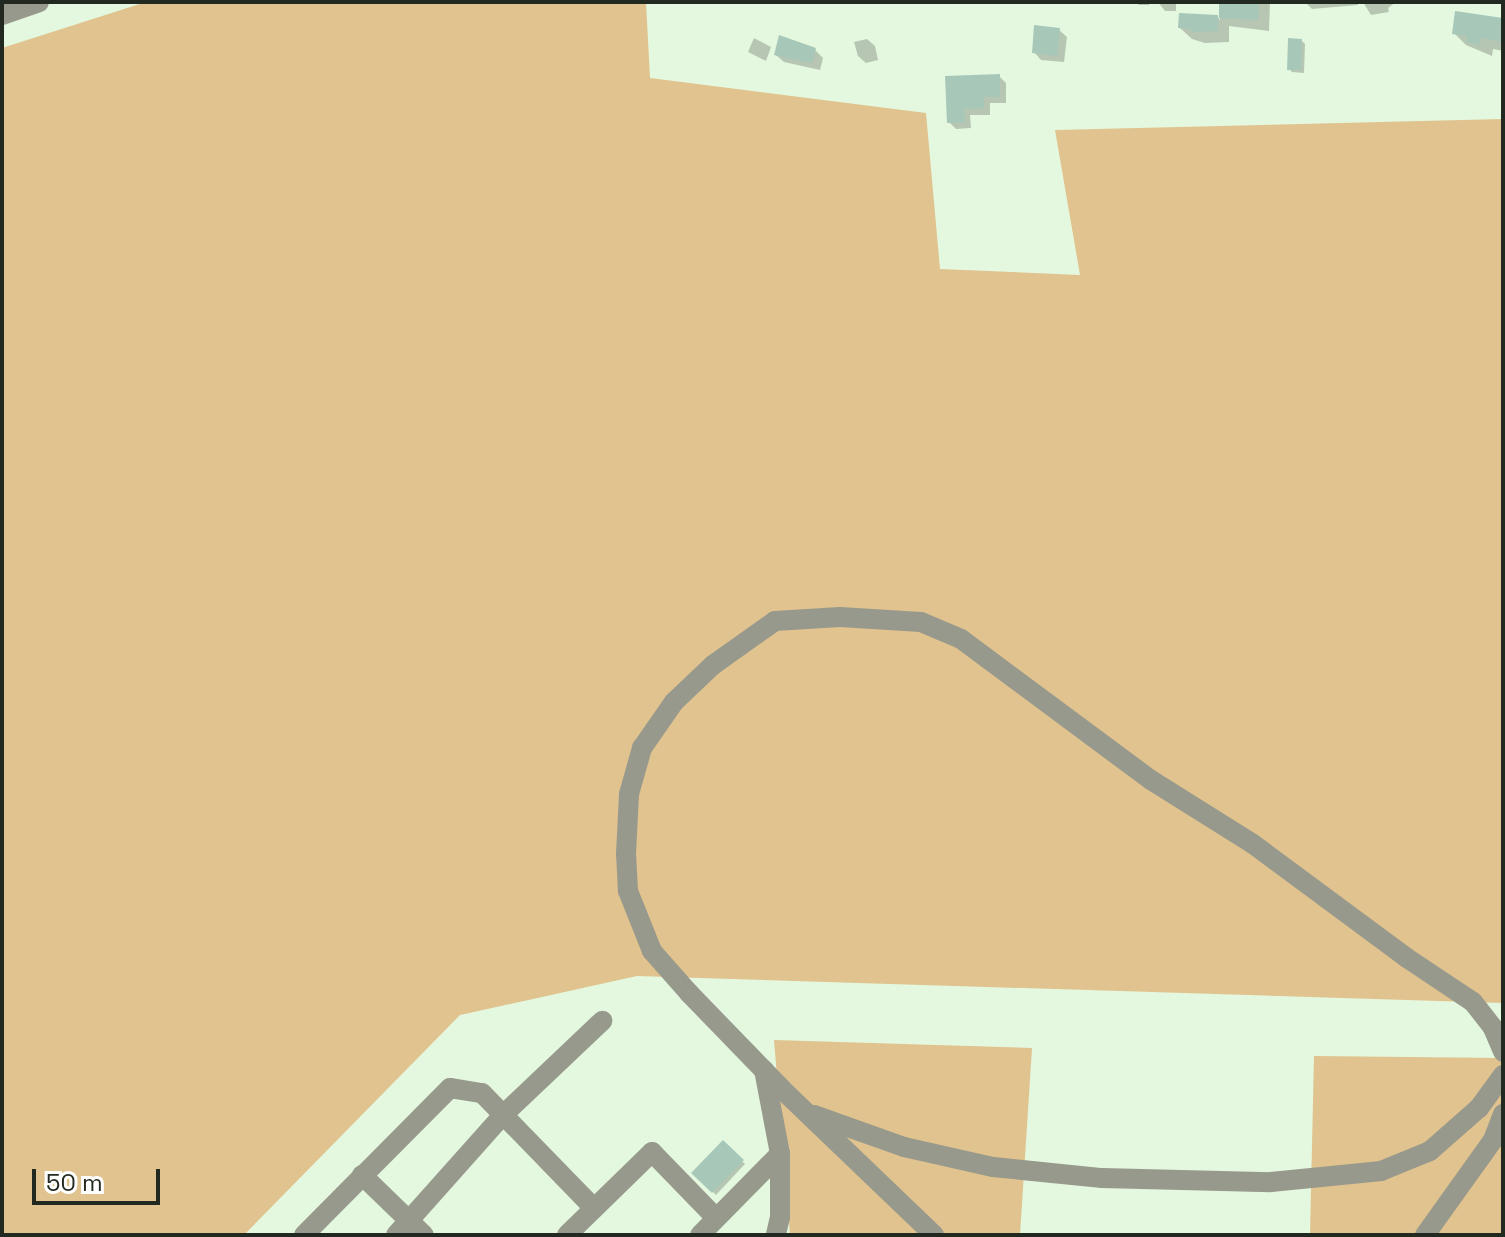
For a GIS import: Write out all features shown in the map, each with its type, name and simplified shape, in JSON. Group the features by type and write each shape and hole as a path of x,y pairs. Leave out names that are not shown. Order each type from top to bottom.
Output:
{"street":[{"path":"2,15 39,2"},
{"path":"934,1235 764,1070 652,951 628,891 629,794 642,748 674,702 713,665 775,621 840,617 921,622 961,639 1151,780 1253,844 1473,1002 1493,1028 1503,1052"},
{"path":"362,1175 409,1230 503,1115 602,1021"},
{"path":"764,1070 780,1154 780,1217 776,1235"},
{"path":"807,1113 904,1147 993,1167 1102,1178 1271,1182 1381,1171 1430,1151 1479,1108 1503,1075"},
{"path":"304,1235 450,1088 482,1093 594,1208"},
{"path":"1425,1235 1493,1140 1503,1114"},
{"path":"567,1235 652,1152 716,1218"},
{"path":"700,1235 780,1154"}],"shaded area":[{"path":"146,2 646,2 650,78 926,113 940,269 1080,275 1055,130 1503,119 1503,1003 637,976 460,1015 244,1235 2,1235 2,48"},
{"path":"774,1040 1032,1048 1020,1235 790,1235"},
{"path":"1314,1056 1503,1058 1503,1235 1310,1235"}],"building":[{"path":"1219,2 1259,2 1258,20 1219,18"},
{"path":"1455,11 1503,18 1503,42 1481,38 1480,45 1466,42 1467,36 1452,34"},
{"path":"1179,13 1218,15 1218,31 1191,32 1191,29 1178,28"},
{"path":"1034,25 1060,28 1057,56 1032,53"},
{"path":"779,35 816,48 812,63 774,55"},
{"path":"1288,38 1302,39 1301,70 1287,70"},
{"path":"1000,74 1000,97 984,97 984,108 964,109 965,122 947,123 945,76"},
{"path":"723,1140 744,1160 712,1193 691,1173"}]}
